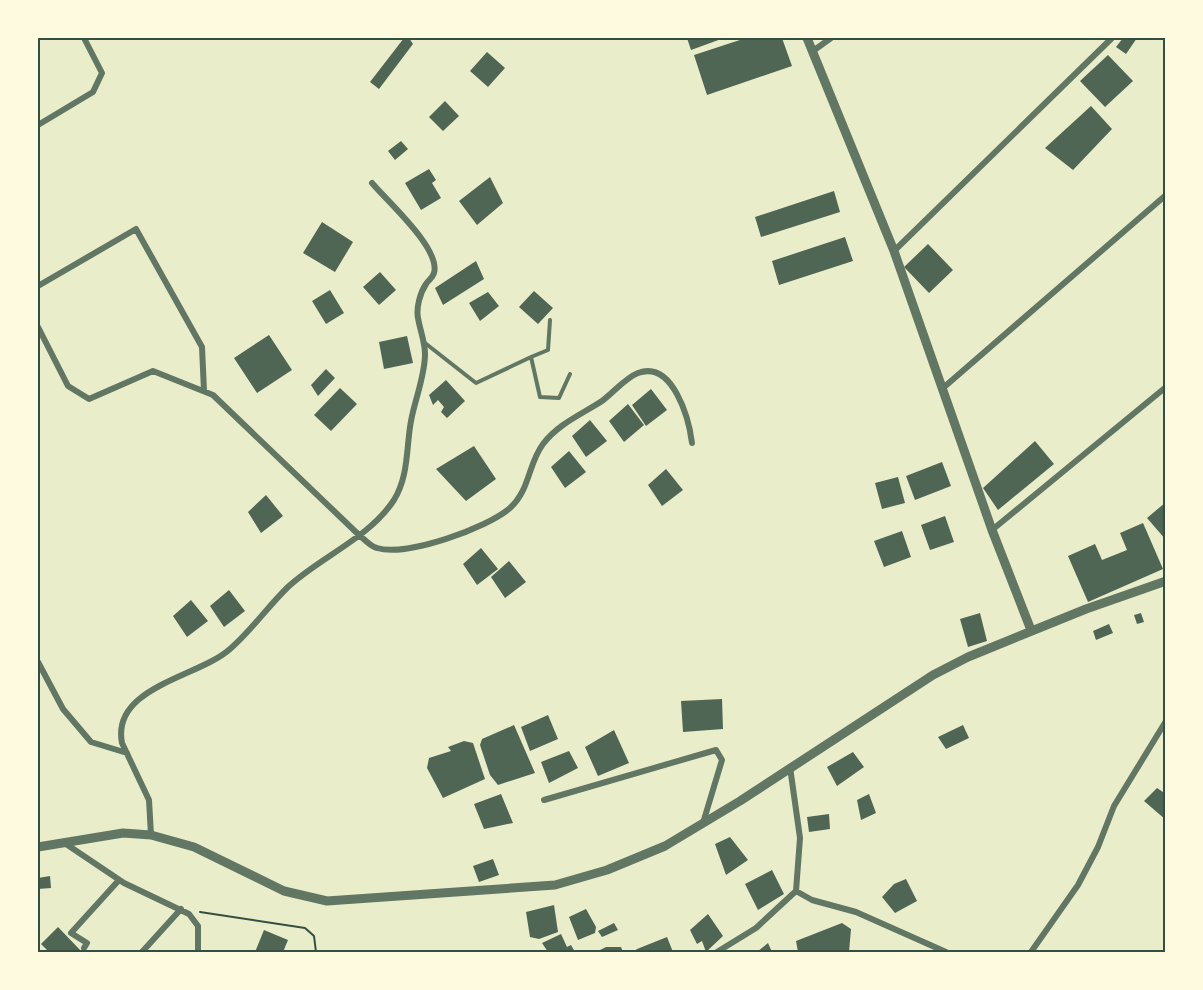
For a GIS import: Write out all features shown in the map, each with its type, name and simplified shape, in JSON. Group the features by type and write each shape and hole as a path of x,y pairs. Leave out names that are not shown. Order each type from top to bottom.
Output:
{"street":[{"path":"38,125 93,92 102,73 84,38"},
{"path":"807,38 894,251 992,530 1031,630"},
{"path":"813,51 831,38"},
{"path":"894,251 1112,38"},
{"path":"151,835 149,800 122,743 121,724 138,700 157,687 209,664 230,650 289,586 380,519 393,500 405,474 411,422 425,356 418,305 425,285 433,277 436,265 429,247 372,183"},
{"path":"943,388 1166,195"},
{"path":"38,286 136,229 202,347 204,391"},
{"path":"38,327 68,386 89,399 153,372 213,395 359,535 376,548 394,550 422,546 496,517 518,499 543,445 557,429 617,390 635,374 645,371 659,375 680,398 685,408 693,443"},
{"path":"992,530 1166,387"},
{"path":"38,847 123,833 151,835 194,847 284,891 327,901 555,885 607,870 664,846 703,824 933,675 968,657 1031,630 1166,581"},
{"path":"38,662 63,709 91,742 127,753"},
{"path":"1032,952 1078,885 1098,847 1114,806 1166,721"},
{"path":"544,800 716,750 722,760 703,824"},
{"path":"717,952 756,928 796,891 800,838 790,766"},
{"path":"63,842 119,880 181,909 194,918 198,926 198,952"},
{"path":"84,948 87,943 71,933 119,880"},
{"path":"796,891 812,900 856,912 946,952"},
{"path":"142,952 181,909"}],"lane":[{"path":"424,343 476,383 548,350 550,320"},
{"path":"531,357 540,397 559,398 570,374"}],"path":[{"path":"181,909 305,928 315,936 316,952"}],"building":[{"path":"404,38 409,38 413,44 379,89 370,82"},
{"path":"687,38 724,38 691,50"},
{"path":"746,38 782,38 792,66 707,95 694,55"},
{"path":"1123,38 1137,38 1126,54 1116,47"},
{"path":"487,52 505,68 488,87 470,71"},
{"path":"1108,55 1133,81 1105,107 1080,81"},
{"path":"445,101 459,116 443,131 429,117"},
{"path":"1091,106 1112,129 1073,170 1045,148"},
{"path":"401,141 408,149 395,160 388,151"},
{"path":"429,169 436,180 432,183 441,198 421,210 405,183"},
{"path":"490,177 503,203 477,225 459,201"},
{"path":"834,191 840,212 761,237 755,217"},
{"path":"322,222 353,242 335,272 303,253"},
{"path":"845,237 853,261 779,285 772,261"},
{"path":"928,244 953,270 929,293 904,267"},
{"path":"476,261 484,279 443,305 435,288"},
{"path":"380,272 396,290 379,305 363,287"},
{"path":"330,290 344,313 326,324 312,301"},
{"path":"534,291 553,308 538,324 519,307"},
{"path":"488,292 499,306 480,321 469,303"},
{"path":"269,335 292,370 257,393 234,358"},
{"path":"407,336 413,363 384,369 379,342"},
{"path":"326,369 335,378 318,396 311,385"},
{"path":"446,380 465,401 447,418 441,412 444,407 438,400 433,405 429,395"},
{"path":"340,388 357,404 331,431 314,415"},
{"path":"651,389 667,410 646,426 632,405"},
{"path":"628,404 644,425 624,442 609,421"},
{"path":"590,420 607,441 586,457 572,436"},
{"path":"1035,441 1054,464 998,510 983,488"},
{"path":"474,446 496,479 466,501 436,469"},
{"path":"569,451 586,472 565,488 551,467"},
{"path":"942,462 951,486 915,500 906,476"},
{"path":"666,469 683,490 662,506 648,485"},
{"path":"898,477 905,503 882,509 875,483"},
{"path":"266,495 283,516 261,533 248,512"},
{"path":"1166,502 1166,540 1147,518"},
{"path":"945,516 954,542 930,550 921,525"},
{"path":"1143,523 1163,569 1088,602 1068,556 1095,544 1102,560 1127,550 1120,533"},
{"path":"902,531 911,557 884,567 874,541"},
{"path":"481,548 498,569 477,585 463,564"},
{"path":"509,561 526,582 505,598 491,577"},
{"path":"229,590 245,611 224,627 210,606"},
{"path":"191,600 208,621 187,637 173,616"},
{"path":"980,613 987,641 968,647 960,619"},
{"path":"1141,613 1144,622 1137,624 1134,615"},
{"path":"1109,624 1113,633 1096,640 1093,631"},
{"path":"722,699 723,729 683,732 681,701"},
{"path":"548,715 558,739 530,751 521,727"},
{"path":"514,725 535,773 498,785 490,775 480,745 482,739"},
{"path":"963,725 969,738 946,749 938,737"},
{"path":"614,730 629,763 598,776 585,747"},
{"path":"464,741 473,743 485,779 443,798 427,768 429,758 451,751 448,747"},
{"path":"569,751 578,768 549,783 541,762"},
{"path":"853,752 864,767 837,786 827,767"},
{"path":"1157,788 1166,794 1166,820 1144,801"},
{"path":"501,794 513,823 484,829 474,804"},
{"path":"869,794 876,813 861,820 857,800"},
{"path":"829,814 830,829 809,832 807,817"},
{"path":"730,837 748,860 726,875 715,844"},
{"path":"493,859 499,875 479,882 473,866"},
{"path":"772,870 784,894 758,910 745,884"},
{"path":"50,876 51,888 38,889 38,878"},
{"path":"906,879 917,901 895,913 882,897 894,884"},
{"path":"554,905 558,932 539,939 530,937 526,912"},
{"path":"586,909 596,927 595,933 578,940 569,917"},
{"path":"708,914 723,936 706,952 702,941 697,944 690,930"},
{"path":"614,923 618,930 602,937 598,931"},
{"path":"842,923 851,929 849,952 798,952 796,941"},
{"path":"58,927 82,952 49,952 41,944"},
{"path":"264,930 288,940 283,952 255,952"},
{"path":"561,934 567,947 571,945 575,952 548,952 542,943"},
{"path":"667,937 673,952 633,952 637,949"},
{"path":"768,943 772,952 757,952"},
{"path":"606,947 621,947 623,952 596,952"}]}
